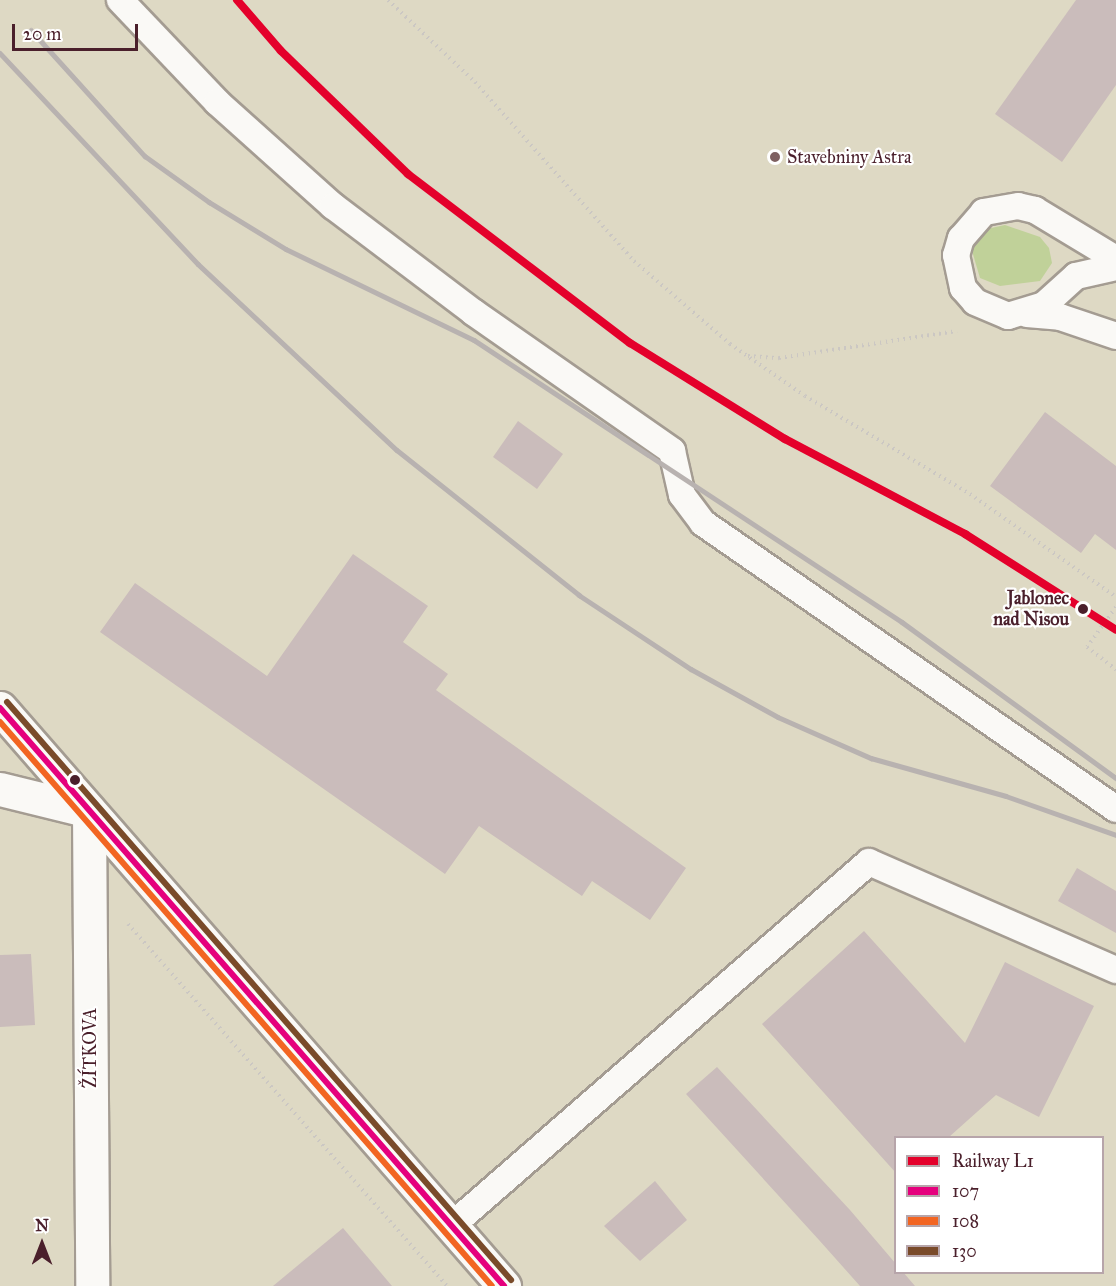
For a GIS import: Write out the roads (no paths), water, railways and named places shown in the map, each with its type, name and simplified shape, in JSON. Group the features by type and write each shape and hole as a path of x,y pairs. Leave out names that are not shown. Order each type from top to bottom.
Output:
{"street":[{"path":"0,708 504,1286"},
{"path":"0,789 89,810"},
{"name":"ŽÍTKOVA","path":"89,810 92,1286"}],"lane":[{"path":"120,0 217,102 333,206 473,312 672,451 682,495 703,523 1116,809"},
{"path":"1116,260 1035,210 1001,206 984,212 961,238 957,272 963,288 990,311 1060,317 1116,336"},
{"path":"1027,314 1077,276 1116,267"},
{"path":"451,1226 869,862 1116,970"}],"railway":[{"path":"31,30 145,156 209,202 286,249 474,340 902,622 1116,778"},
{"path":"0,53 198,264 397,450 579,595 691,669 778,717 871,758 1006,796 1116,835"}],"rail line":[{"name":"L1","path":"237,0 281,51 408,174 630,343 785,439 965,534 1116,630"}],"place":[{"name":"Stavebniny Astra","path":"775,157"},
{"name":"Jablonec nad Nisou","path":"1083,609"}]}
